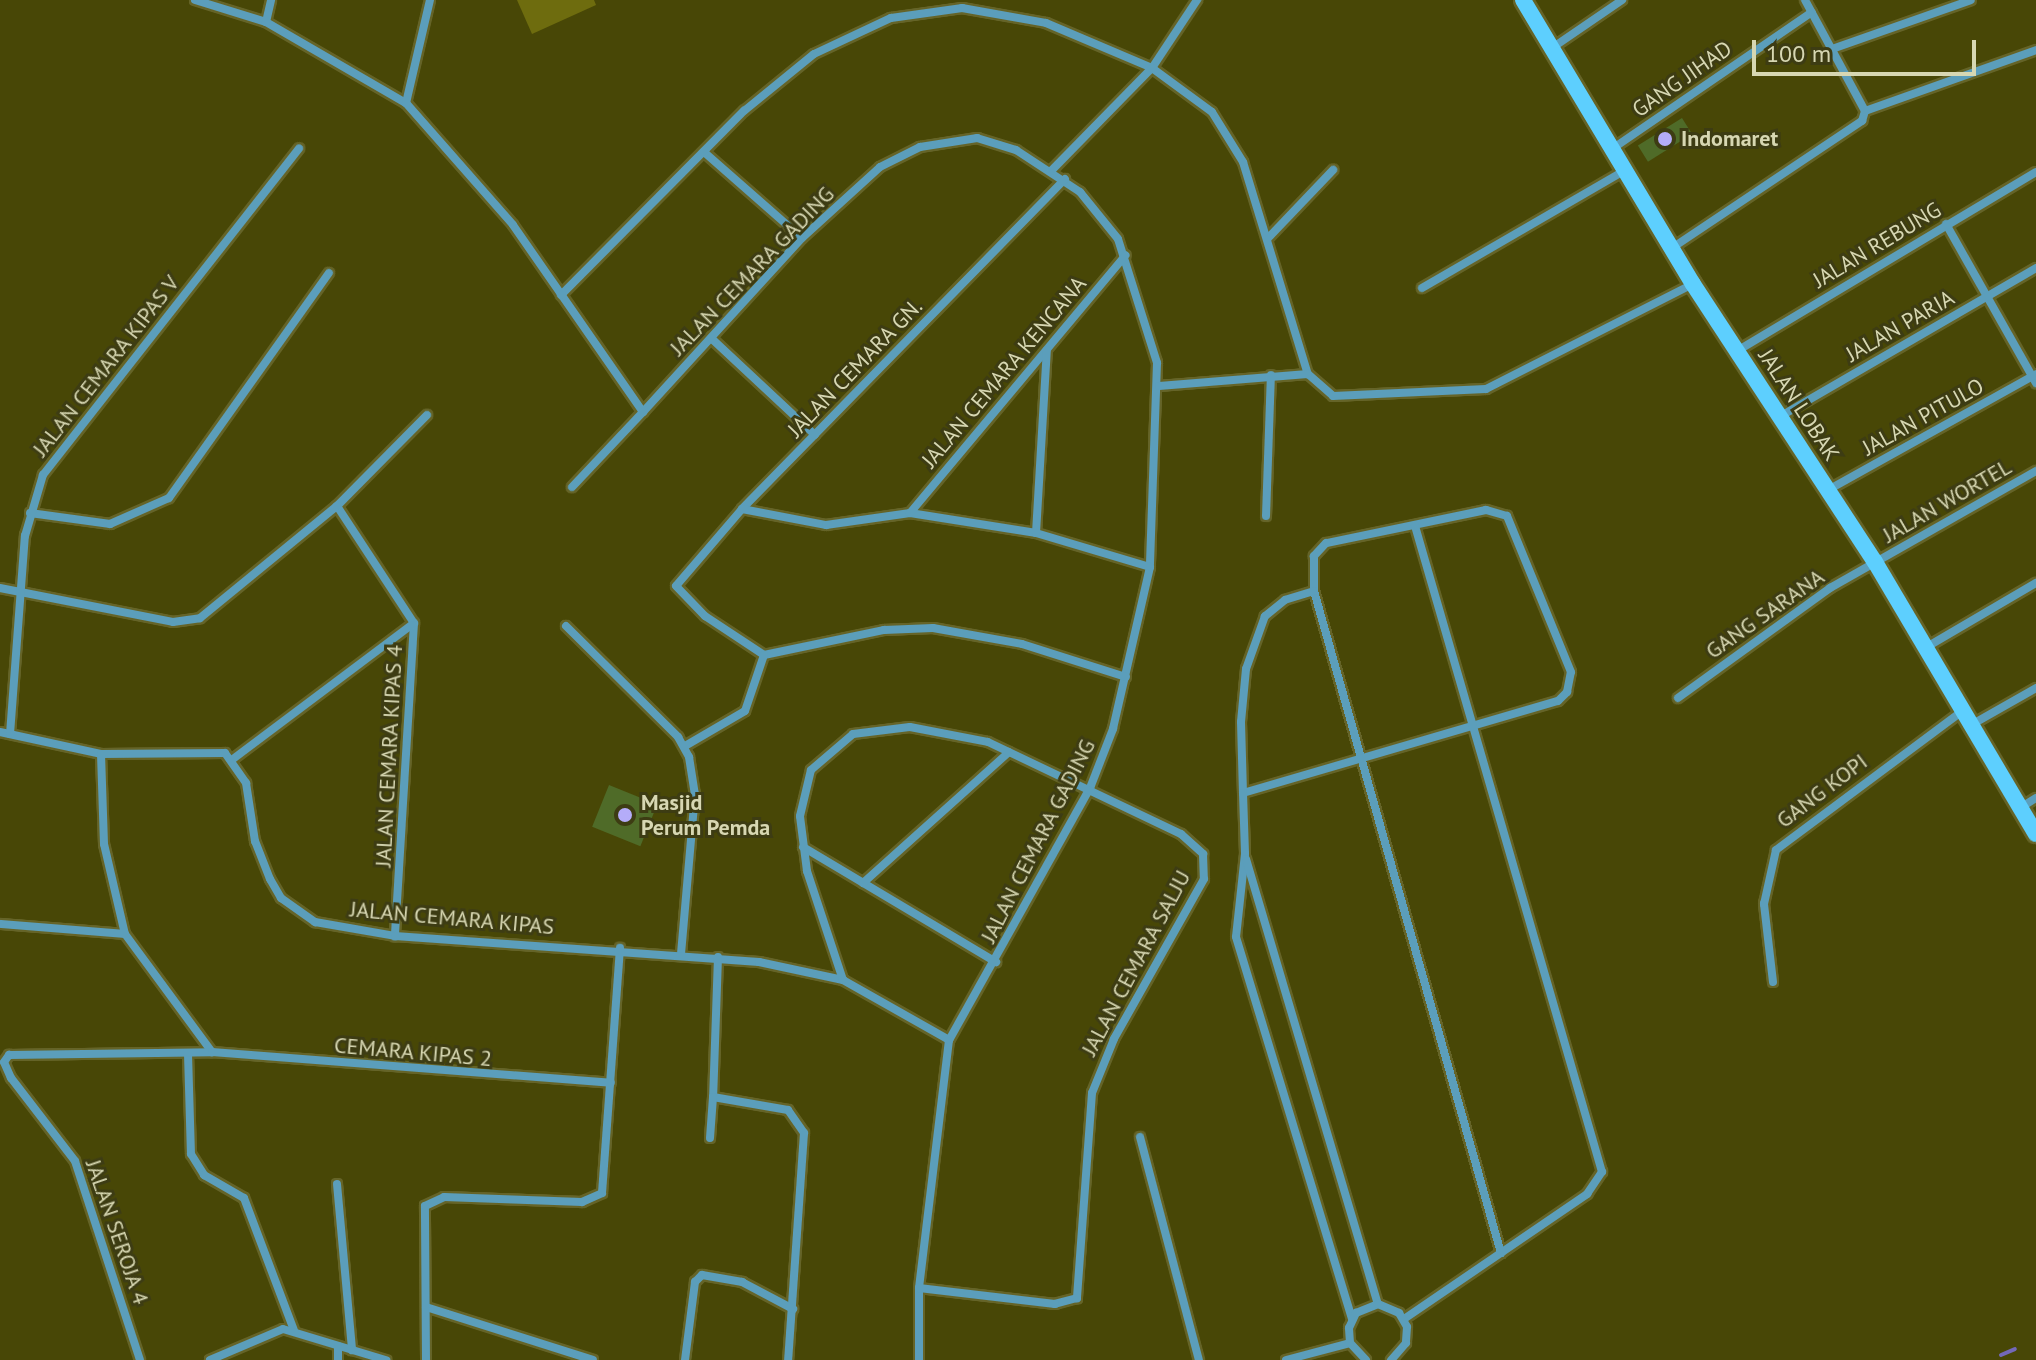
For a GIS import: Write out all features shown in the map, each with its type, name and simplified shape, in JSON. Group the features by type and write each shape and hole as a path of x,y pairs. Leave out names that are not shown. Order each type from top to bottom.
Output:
{"main road":[{"name":"JALAN LOBAK","path":"1523,0 1671,249 1875,562 2036,834"}],"street":[{"path":"195,0 266,22 406,103 505,216 643,412"},
{"path":"266,22 271,0"},
{"path":"406,103 430,0"},
{"path":"1051,171 1152,68 1197,0"},
{"path":"1552,48 1622,0"},
{"path":"1805,0 1865,111"},
{"path":"1832,49 1971,0"},
{"path":"561,295 704,152 814,54 860,30 924,5 1007,13 1152,68 1191,94 1227,133 1269,237 1308,374 1324,392 1342,397 1486,389 1693,284"},
{"name":"GANG JIHAD","path":"1612,149 1812,12"},
{"path":"1671,249 1856,126 1865,111 2036,50"},
{"name":"JALAN CEMARA GADING","path":"572,487 802,238 880,167 939,141 998,143 1065,179 1097,210 1126,255 1153,339 1159,386 1150,567 1126,677 1090,788 996,962 949,1040 919,1288 919,1360"},
{"name":"JALAN CEMARA KIPAS V","path":"5,733 30,513 53,461 299,148"},
{"path":"704,152 802,238"},
{"path":"1269,237 1333,170"},
{"path":"1422,288 1624,171"},
{"name":"JALAN REBUNG","path":"1737,351 2036,172"},
{"name":"JALAN CEMARA GN.","path":"764,655 705,616 676,586 742,509 1065,179"},
{"path":"1946,224 2035,378"},
{"name":"JALAN CEMARA KENCANA","path":"910,513 1126,255"},
{"name":"JALAN PARIA","path":"1781,416 2036,268"},
{"path":"30,513 110,524 169,498 329,273"},
{"path":"711,338 815,435"},
{"path":"1036,533 1047,349"},
{"path":"1159,386 1308,374"},
{"path":"1266,516 1271,375"},
{"name":"JALAN PITULO","path":"1828,490 2035,378"},
{"path":"0,588 185,622 231,598 337,506 427,415"},
{"name":"JALAN WORTEL","path":"1875,562 2036,471"},
{"name":"JALAN CEMARA KIPAS 4","path":"337,506 414,623 395,936"},
{"path":"742,509 826,525 910,513 1036,533 1150,567"},
{"path":"1243,793 1360,757 1558,701 1567,692 1571,672 1507,516 1486,510 1326,543 1314,556 1314,591 1360,757 1501,1253"},
{"path":"1404,1319 1597,1185 1602,1157 1415,526"},
{"name":"GANG SARANA","path":"1678,698 1875,562"},
{"path":"1924,648 2036,583"},
{"path":"1314,591 1274,606 1253,638 1242,693 1245,854 1237,945 1352,1320 1350,1343 1366,1360"},
{"path":"5,733 101,754 208,751 233,759 414,623"},
{"path":"566,626 685,746 695,794 681,953"},
{"path":"685,746 745,711 764,655 884,630 933,628 1022,644 1126,677"},
{"name":"GANG KOPI","path":"1773,982 1764,904 1776,850 1966,719 2036,688"},
{"path":"843,980 803,847 801,802 811,770 853,734 890,727 942,730 1009,752 1090,788"},
{"path":"863,883 1009,752"},
{"path":"101,754 104,844 125,934 212,1052"},
{"name":"JALAN CEMARA KIPAS","path":"233,759 246,783 261,861 281,898 315,922 395,936 620,948 718,957 843,980 949,1040"},
{"name":"JALAN CEMARA SALJU","path":"919,1288 1067,1304 1080,1290 1092,1093 1114,1039 1205,873 1203,854 1190,840 1090,788"},
{"path":"2020,808 2036,798"},
{"path":"803,847 996,962"},
{"path":"1245,854 1378,1304 1404,1319"},
{"path":"0,924 125,934"},
{"path":"426,1360 425,1206 444,1197 582,1202 599,1197 605,1186 620,948"},
{"path":"710,1138 718,957"},
{"name":"JALAN SEROJA 4","path":"140,1360 75,1161 4,1062 21,1052 212,1052"},
{"name":"CEMARA KIPAS 2","path":"212,1052 611,1083"},
{"path":"188,1054 187,1140 212,1181 244,1198 294,1330"},
{"path":"713,1097 788,1110 804,1133 788,1360"},
{"path":"1140,1137 1199,1360"},
{"path":"337,1184 352,1350"},
{"path":"685,1360 695,1282 702,1275 742,1282 793,1309"},
{"path":"1352,1320 1378,1304"},
{"path":"426,1307 593,1360"},
{"path":"1391,1360 1404,1355 1404,1319"},
{"path":"210,1360 266,1332 294,1330 386,1360"},
{"path":"1286,1360 1350,1343"},
{"path":"338,1346 338,1360"}],"shaded area":[{"path":"517,0 594,0 596,5 532,34"}],"building":[{"name":"Indomaret","path":"1682,118 1692,134 1648,162 1638,146"},
{"name":"Masjid Perum Pemda","path":"609,785 657,804 640,846 592,827"}],"waterway":[{"path":"2001,1355 2015,1349"}],"place":[{"name":"Indomaret","path":"1665,139"},
{"name":"Masjid Perum Pemda","path":"625,815"}]}
